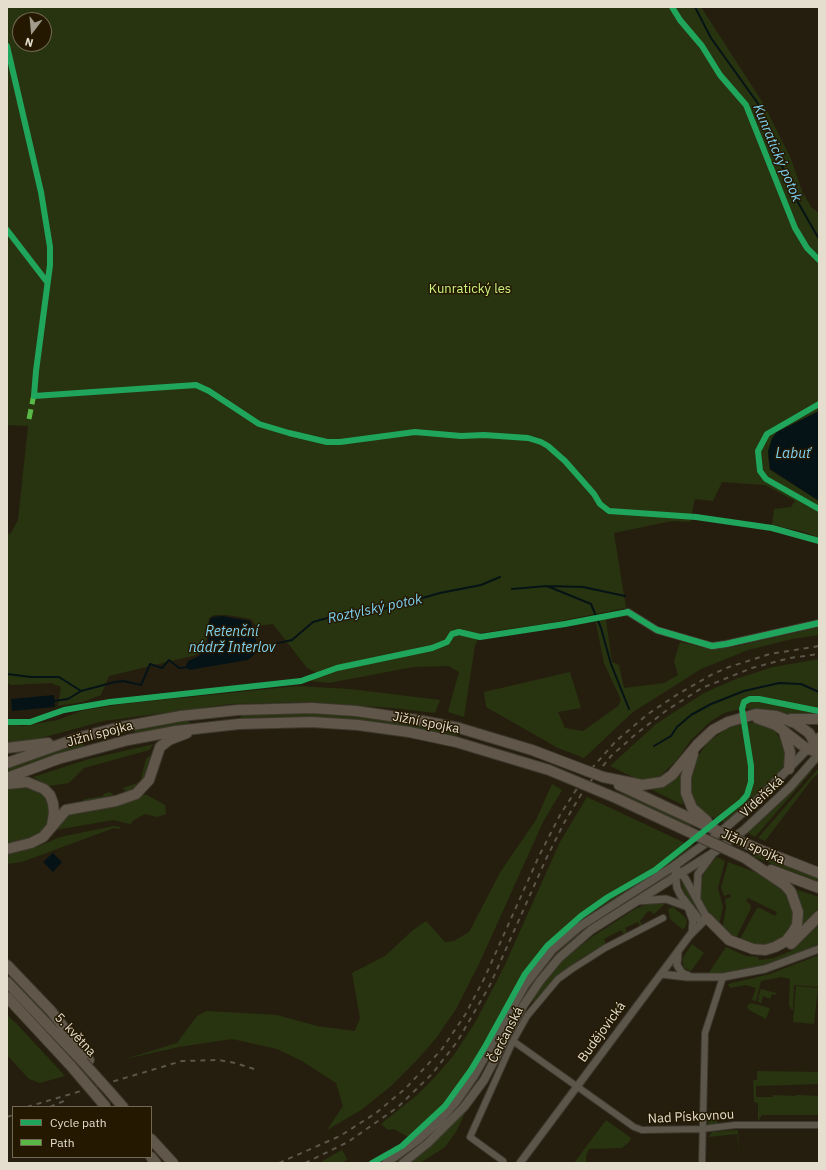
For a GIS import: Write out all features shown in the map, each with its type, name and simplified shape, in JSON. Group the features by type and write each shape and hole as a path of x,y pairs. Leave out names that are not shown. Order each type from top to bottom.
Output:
{"highway":[{"name":"Jižní spojka","path":"7,763 81,737 124,726 181,716 275,708 356,711 418,720 459,728 532,750 627,785"},
{"path":"627,785 651,785 666,780 678,770 696,745 707,734 720,725 744,717 761,714 784,718 819,719"},
{"path":"744,717 765,720 783,730 807,750 819,753"},
{"path":"784,718 800,726 818,742"},
{"name":"Jižní spojka","path":"7,778 58,759 104,745 152,735 200,728 279,722 335,724 394,730 456,742 549,770 616,798 745,858 819,888"},
{"path":"7,849 34,842 43,837 61,815 70,809 116,801 136,794 149,780 157,753 163,744 200,728"},
{"path":"783,730 789,746 788,769"},
{"path":"7,748 38,745 81,737"},
{"path":"696,745 688,771 686,787 690,803 701,820"},
{"path":"7,784 30,782 46,791 52,800 54,810 50,830"},
{"path":"627,785 701,820"},
{"name":"Jižní spojka","path":"701,820 720,832 819,873"},
{"path":"704,921 729,940 753,949 765,950 775,947 786,941 794,932 798,921 798,912 791,892 781,882 745,858"},
{"path":"704,921 729,947 750,954 762,955 786,949 819,916"},
{"path":"7,965 51,1011 86,1061 122,1106"},
{"name":"5. května","path":"7,982 86,1061"},
{"name":"5. května","path":"7,997 48,1040 105,1106"},
{"path":"7,1006 48,1040"},
{"path":"152,1140 173,1163"}],"main road":[{"name":"Vídeňská","path":"386,1163 419,1139 437,1123 456,1102 474,1076 525,985 552,950 580,926 684,860 746,810 807,750 818,742"},
{"name":"Vídeňská","path":"403,1163 428,1143 464,1107 484,1080 523,1006 540,981 559,958 592,930 635,901 679,876 744,830 772,805 819,753"}],"street":[{"path":"628,612 657,630 712,646 819,623"},
{"path":"704,921 696,886 698,874 713,853"},
{"path":"674,866 679,876 698,900"},
{"path":"679,876 679,892 688,907 693,921 692,933"},
{"path":"635,901 666,899 688,907 704,921"},
{"name":"Čerčanská","path":"503,1161 470,1137 513,1041 533,1007 558,979 605,948 663,918"},
{"name":"Budějovická","path":"520,1163 692,933 704,921"},
{"path":"661,974 695,977 723,977 765,970 819,949"},
{"path":"678,952 677,965 682,973 695,977"},
{"path":"702,1163 705,1033 723,977"},
{"name":"Nad Pískovnou","path":"513,1041 634,1127 642,1130 702,1129 735,1125 819,1125"}],"green space":[{"name":"Kunratický les","path":"7,7 701,7 763,103 791,159 802,191 811,207 819,213 819,411 777,432 768,457 770,470 819,501 819,538 804,532 772,525 774,509 791,507 795,501 765,485 722,482 713,501 695,499 690,522 672,521 614,533 626,608 550,623 481,633 475,645 464,717 448,712 459,672 449,666 413,667 329,683 312,681 317,673 307,668 273,624 256,626 251,619 227,615 214,615 209,618 207,637 204,647 196,655 109,676 101,695 83,702 58,706 61,687 51,683 12,685 7,683 7,535 11,533 18,520 28,426 7,425"},
{"path":"625,613 630,617 626,616 606,620 612,662 619,665 624,688 664,683 678,675 674,661 680,642 711,649 733,647 819,627 819,635 792,639 748,650 701,669 633,712 584,758 558,748 486,707 484,692 570,672 581,708 558,712 565,728 583,731 618,706 621,700 604,663 596,623 597,619"},
{"path":"819,659 819,710 760,698 748,698 742,702 740,709 724,713 710,722 691,740 676,761 660,776 641,781 610,766 656,724 704,693 736,679 773,667"},
{"path":"297,686 350,689 440,700 435,713 393,708 310,702 231,704 104,721 26,742 7,743 7,724 24,726 58,720 81,711 122,704"},
{"path":"751,701 819,712 819,714 794,715 762,709 743,709 746,703"},
{"path":"324,714 376,719 457,733 457,736 403,726 351,719 296,717 240,718 242,715"},
{"path":"189,720 189,724 136,733 134,731"},
{"path":"745,723 759,723 774,730 783,743 785,750 785,763 774,779 726,823 721,821 738,808 751,789 752,767"},
{"path":"742,724 749,767 748,787 737,805 718,819 703,814 692,802 690,778 695,761 707,743 726,729"},
{"path":"83,742 83,746 7,772 7,769 14,766"},
{"path":"154,744 149,750 84,768 69,783 49,786 33,777 89,759"},
{"path":"153,755 144,783 127,795 82,804 82,801 85,799 104,796 103,794 110,792 116,797 127,793 123,788 140,782 146,759"},
{"path":"684,766 683,805 652,790 653,788"},
{"path":"813,770 755,837 748,833 809,771"},
{"path":"817,770 819,770 819,773 812,779 765,841 758,838"},
{"path":"552,784 562,790 543,822 479,964 456,1009 437,1037 418,1059 390,1087 361,1110 327,1130 343,1106 336,1083 302,1061 277,1049 232,1039 179,1047 125,1059 177,1043 197,1016 207,1011 277,1015 317,1026 355,1031 360,1018 352,973 385,956 413,930 426,921 445,942 454,941 469,932 501,871 536,820"},
{"path":"22,785 44,794 50,804 48,823 38,835 7,845 7,789"},
{"path":"624,793 691,824 690,827 622,795"},
{"path":"140,795 147,795 165,805 166,814 157,817 145,814 130,824 113,820 56,830 67,814"},
{"path":"587,797 685,843 650,871 584,912 545,944 523,973 469,1069 444,1105 408,1137 394,1129 388,1130 381,1124 417,1095 435,1077 454,1055 476,1021 503,969 560,842"},
{"path":"114,826 120,827 120,829 114,828 22,862 7,864 7,855 44,844 60,837"},
{"path":"689,844 696,847 660,871 660,867"},
{"path":"754,853 819,878 819,882 752,856"},
{"path":"717,857 725,861 718,888 723,907 720,921 716,924 701,899 700,884 705,870"},
{"path":"728,862 760,874 783,887 793,903 794,923 781,940 766,945 750,944 741,941 741,937 757,908 760,908 775,916 777,912 748,898 746,901 750,904 751,908 737,936 733,937 721,929 726,908 725,899 731,897 730,894 724,896 721,888"},
{"path":"651,875 654,875 595,911 562,936 537,962 513,999 534,963 564,932 594,909"},
{"path":"683,879 699,915 690,904 684,892 681,880"},
{"path":"658,881 659,883 584,931 547,964 547,962 557,951 576,934"},
{"path":"798,890 819,897 819,909 803,925 803,911 797,891"},
{"path":"667,902 654,914 650,911 647,912 640,921 642,925 640,926 638,922 625,928 627,932 624,934 621,930 604,939 606,944 583,957 561,973 533,1002 531,1001 559,963 592,937 635,909 649,903"},
{"path":"673,907 686,918 687,923 685,928 682,929 670,919 668,909"},
{"path":"819,924 819,944 801,953 767,965 731,972 708,974 726,947 746,956 758,957 759,960 774,958 791,951"},
{"path":"692,944 704,953 691,971 684,968 682,959"},
{"path":"819,955 819,987 794,985 793,1010 789,1005 790,979 781,977 761,981 756,1001 752,1000 756,988 746,985 730,988 728,984 770,974"},
{"path":"535,979 536,980 482,1072 523,995"},
{"path":"796,986 818,988 814,1024 793,1022"},
{"path":"761,989 776,993 776,995 772,994 770,999 763,996 761,1003 757,1001 760,998 758,998"},
{"path":"751,1003 770,1008 766,1019 749,1010 747,1006"},
{"path":"7,1015 65,1076 40,1083 29,1079 7,1055"},
{"path":"757,1071 819,1072 819,1084 756,1086 756,1097 773,1097 773,1095 819,1096 819,1115 762,1115 758,1121 758,1103 754,1102 753,1080 757,1080"},
{"path":"467,1092 469,1093 454,1113 437,1131 406,1157 397,1163 392,1163 418,1144"},
{"path":"466,1111 456,1132 445,1147 420,1163 410,1163 440,1137"},
{"path":"707,1112 717,1112 716,1116 718,1124 708,1125"},
{"path":"606,1120 631,1138 629,1142 622,1148 589,1149 586,1156 586,1163 574,1163"},
{"path":"738,1130 739,1151 737,1134 708,1137 712,1132"},
{"path":"342,1150 347,1159 343,1163 319,1163"}],"water":[{"name":"Labuť","path":"819,411 819,501 770,469 768,451 772,438 777,432"},
{"name":"Retenční nádrž Interlov","path":"223,616 250,621 259,650 248,660 189,670 186,666 188,661 199,656 208,645 209,622 212,617"},
{"path":"54,695 55,707 12,711 11,699"},
{"path":"53,853 62,862 53,872 43,862"}],"waterway":[{"name":"Kunratický potok","path":"695,7 711,38 759,105 792,192 819,239"},
{"name":"Roztylský potok","path":"278,643 292,640 313,622 338,615 373,612 440,593 481,585 500,577"},
{"name":"Roztylský potok","path":"547,586 591,604 601,628 611,664 629,709"},
{"path":"512,589 547,586 583,587 625,596"},
{"name":"Roztylský potok","path":"256,649 269,645"},
{"name":"Roztylský potok","path":"54,701 68,699 81,691 115,682 123,681 141,685 150,664 162,668 169,660 179,668 190,667"},
{"name":"Roztylský potok","path":"7,674 31,677 59,677 81,691"},
{"name":"Roztylský potok","path":"654,746 671,736 677,727 691,715 711,704 744,691 779,683 801,684 819,692"}],"railway":[{"path":"279,1163 340,1136 376,1113 406,1088 442,1049 465,1015 484,979 539,856 560,815 585,776 616,741 648,714 678,694 713,674 729,667 770,654 819,646"},
{"path":"305,1163 348,1142 398,1107 432,1074 457,1042 490,985 546,859 564,823 585,788 611,756 667,710 702,688 752,668 790,658 819,654"},
{"path":"30,1106 182,1061 219,1060 257,1070"},
{"path":"52,1106 66,1100"},
{"path":"7,1117 12,1115"}],"marked path":[{"path":"29,419 34,394"}],"cycle path":[{"path":"672,7 680,20 702,46 720,75 746,105 795,228 807,248 819,260"},
{"path":"7,46 41,192 50,247 50,265 34,396 196,385 209,391 259,424 327,442 340,442 415,432 461,436 484,435 528,438 548,446 565,461 594,494 600,504 609,511 696,517 772,528 819,541"},
{"path":"7,230 47,282"},
{"path":"819,404 767,434 758,451 760,471 766,479 819,509"},
{"path":"7,722 30,722 64,710 110,702 301,681 337,668 432,648 447,642 452,634 459,632 480,637 565,624 628,612 657,630 712,646 819,623"},
{"path":"372,1163 402,1146 445,1106 471,1070 525,974 547,946 581,916 608,897 655,870 742,801 747,795 751,782 751,766 742,709 744,702 750,699 759,699 819,711"}]}
